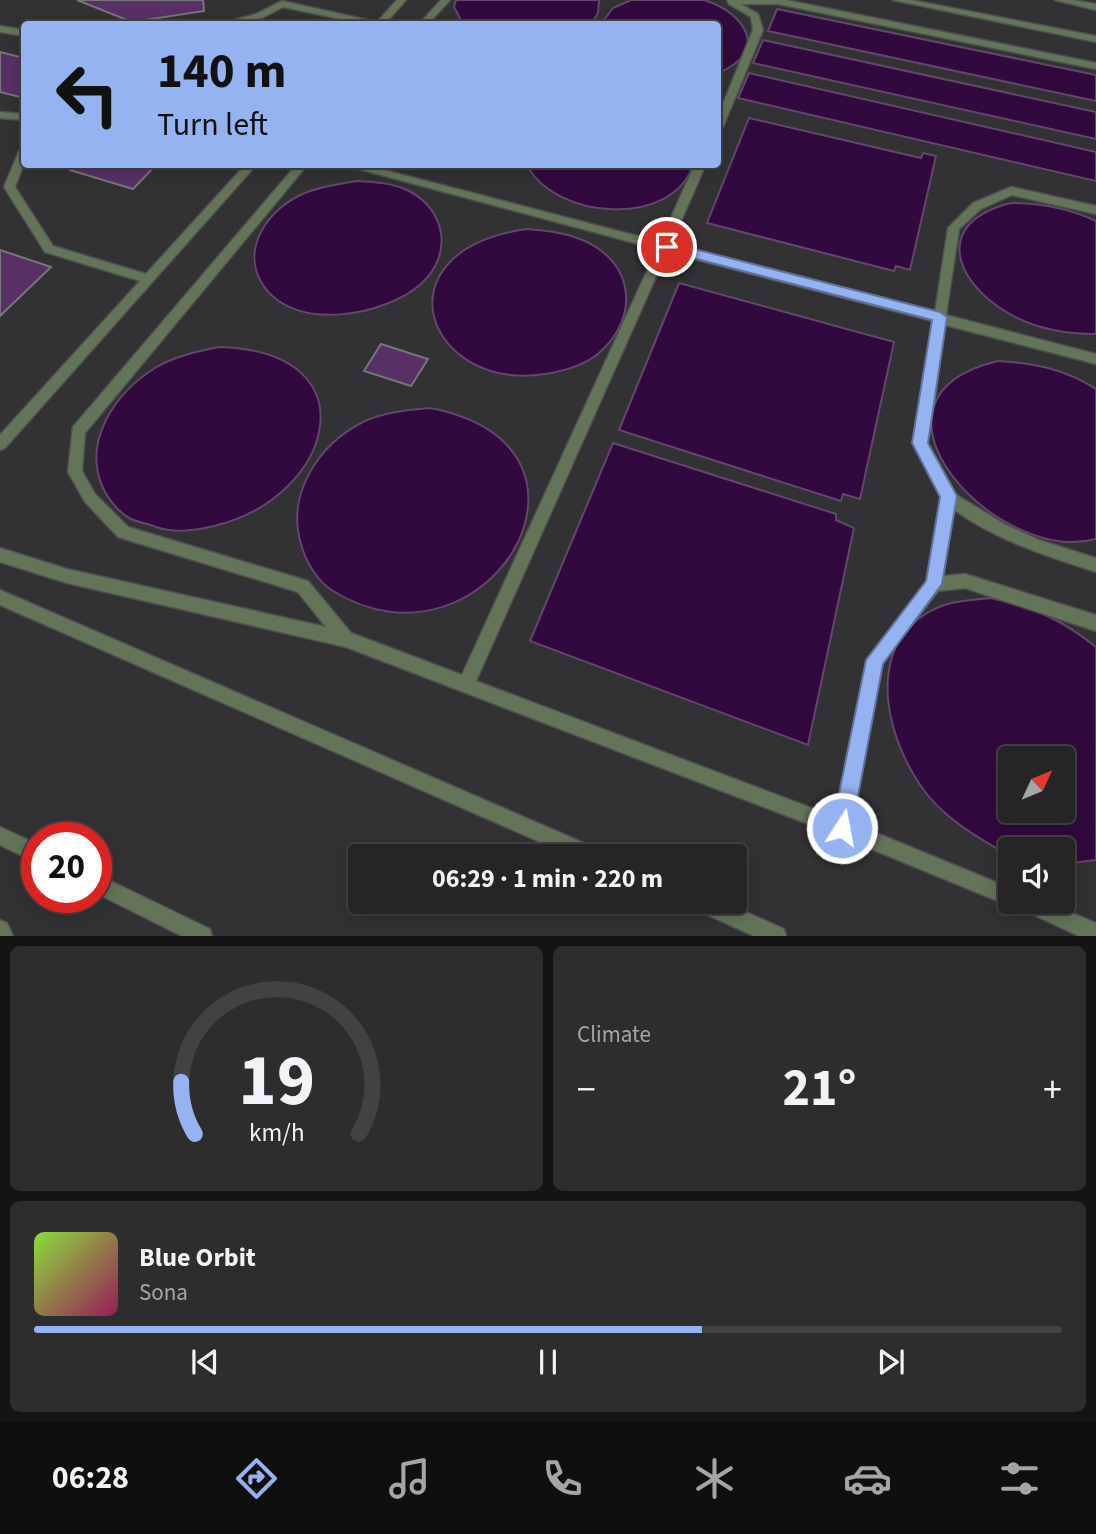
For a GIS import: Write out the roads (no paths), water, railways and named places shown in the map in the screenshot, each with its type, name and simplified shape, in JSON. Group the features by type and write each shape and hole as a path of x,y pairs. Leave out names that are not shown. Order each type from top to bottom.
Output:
{"lane":[{"path":"266,0 360,21"},
{"path":"383,21 402,0"},
{"path":"426,21 446,0"},
{"path":"897,0 1096,39"},
{"path":"1059,0 1096,7"},
{"path":"729,1 778,1 1096,66"},
{"path":"721,120 758,30 755,16 729,1"},
{"path":"236,21 259,16 282,4"},
{"path":"0,29 21,32"},
{"path":"0,115 21,117"},
{"path":"21,157 9,187 49,249 149,279"},
{"path":"0,444 248,168"},
{"path":"300,168 78,431 75,472 90,498 123,532 303,586 346,639"},
{"path":"361,168 1096,359"},
{"path":"466,685 667,247 699,168"},
{"path":"1096,210 1011,191 976,206 954,228 920,443 948,496 977,520 1032,545 1096,565"},
{"path":"842,828 875,660 934,584 948,496"},
{"path":"0,555 66,576 346,639 842,828 998,892"},
{"path":"934,584 965,581 1096,623"},
{"path":"0,597 566,844"},
{"path":"0,836 21,846"},
{"path":"112,891 203,936"},
{"path":"728,914 778,936"},
{"path":"1051,914 1096,933"},
{"path":"0,930 5,936"}]}
